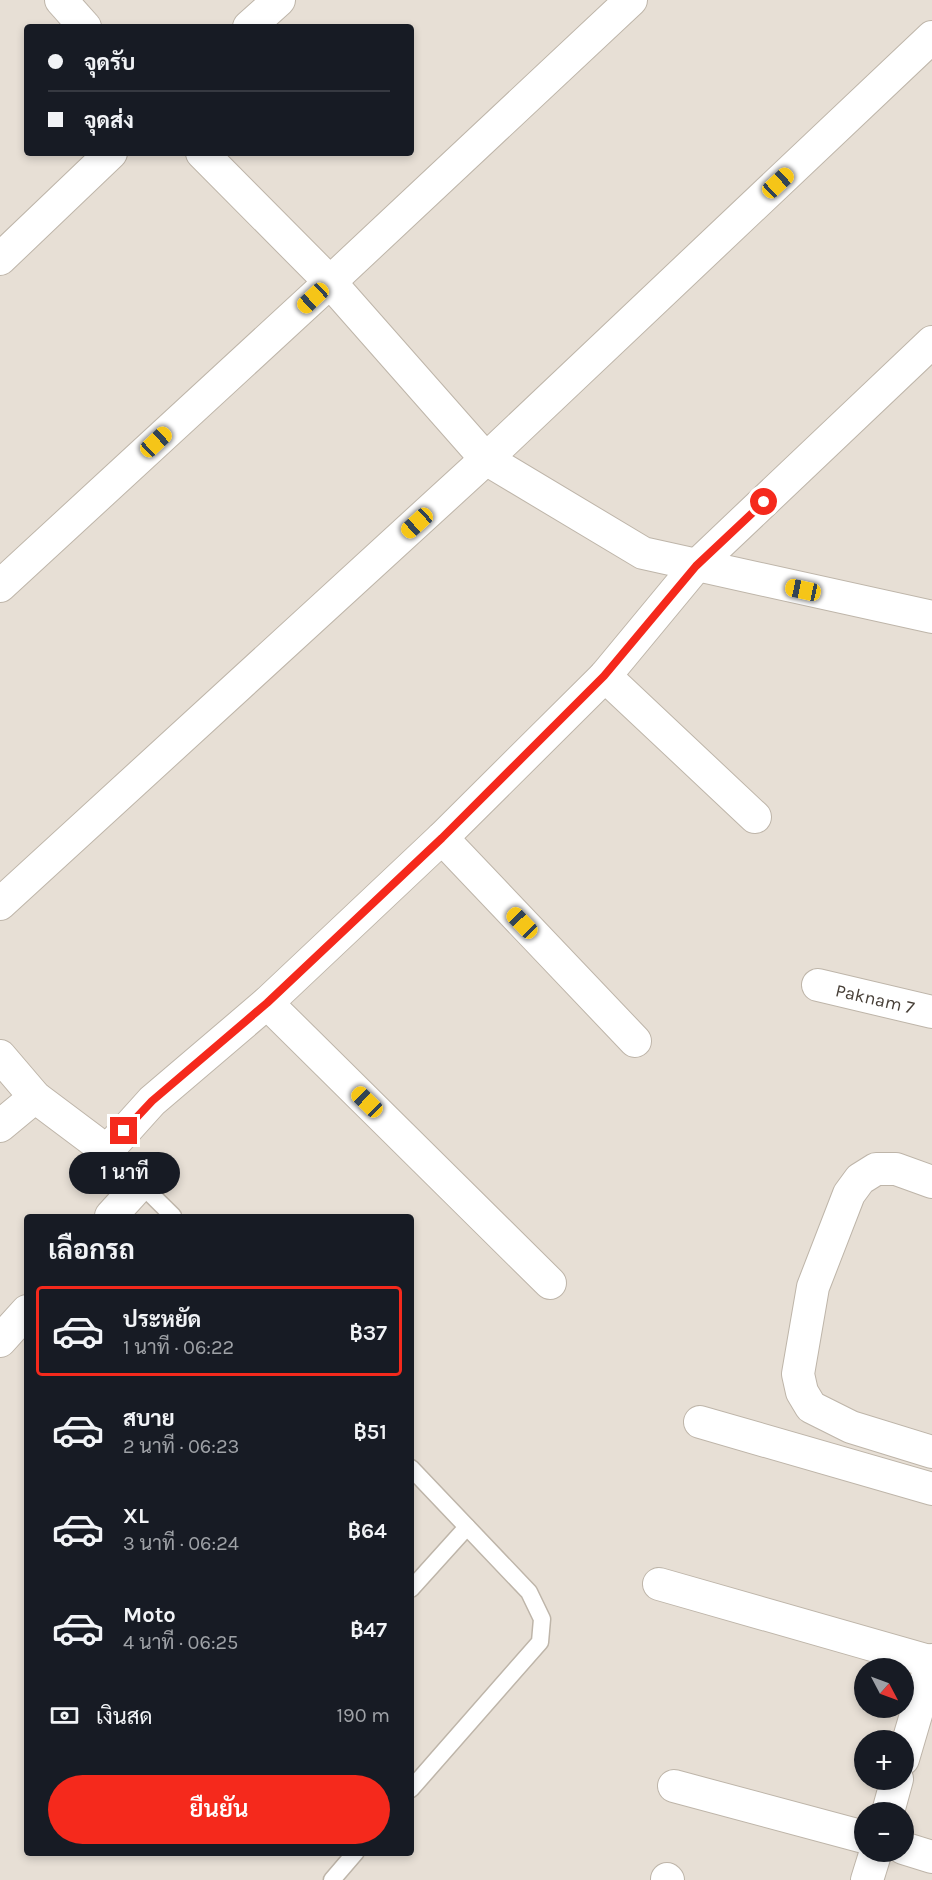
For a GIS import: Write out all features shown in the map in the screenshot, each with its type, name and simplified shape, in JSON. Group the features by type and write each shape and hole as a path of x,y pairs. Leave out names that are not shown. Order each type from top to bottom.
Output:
{"street":[{"path":"61,0 82,24"},
{"path":"252,24 279,0"},
{"path":"0,586 330,282 631,0"},
{"path":"0,904 486,459 932,37"},
{"path":"0,259 108,156"},
{"path":"205,156 330,282 486,459 644,554 932,617"},
{"path":"0,1056 34,1097 107,1151 152,1101 267,1003 442,838 604,676 696,566 932,342"},
{"path":"604,676 755,817"},
{"path":"442,838 635,1041"},
{"name":"Paknam 7","path":"818,985 932,1012"},
{"path":"267,1003 550,1283"},
{"path":"0,1126 34,1097"},
{"path":"932,1182 896,1169 876,1169 861,1179 849,1194 813,1287 798,1374 802,1392 811,1407 851,1427 932,1452"},
{"path":"113,1214 141,1183"},
{"path":"0,1341 24,1314"},
{"path":"700,1422 932,1489"},
{"path":"659,1584 932,1661 912,1730"},
{"path":"674,1786 854,1834"},
{"path":"914,1851 932,1857"},
{"path":"867,1880 873,1862"}],"lane":[{"path":"107,1151 171,1214"},
{"path":"414,1471 529,1592 542,1618 540,1642 414,1786"},
{"path":"414,1586 467,1527"},
{"path":"332,1880 353,1856"}],"shaded area":[{"path":"0,0 932,0 932,1880 0,1880"}],"route":[{"path":"124,1131 152,1101 267,1003 442,838 604,676 696,566 764,502"}]}
